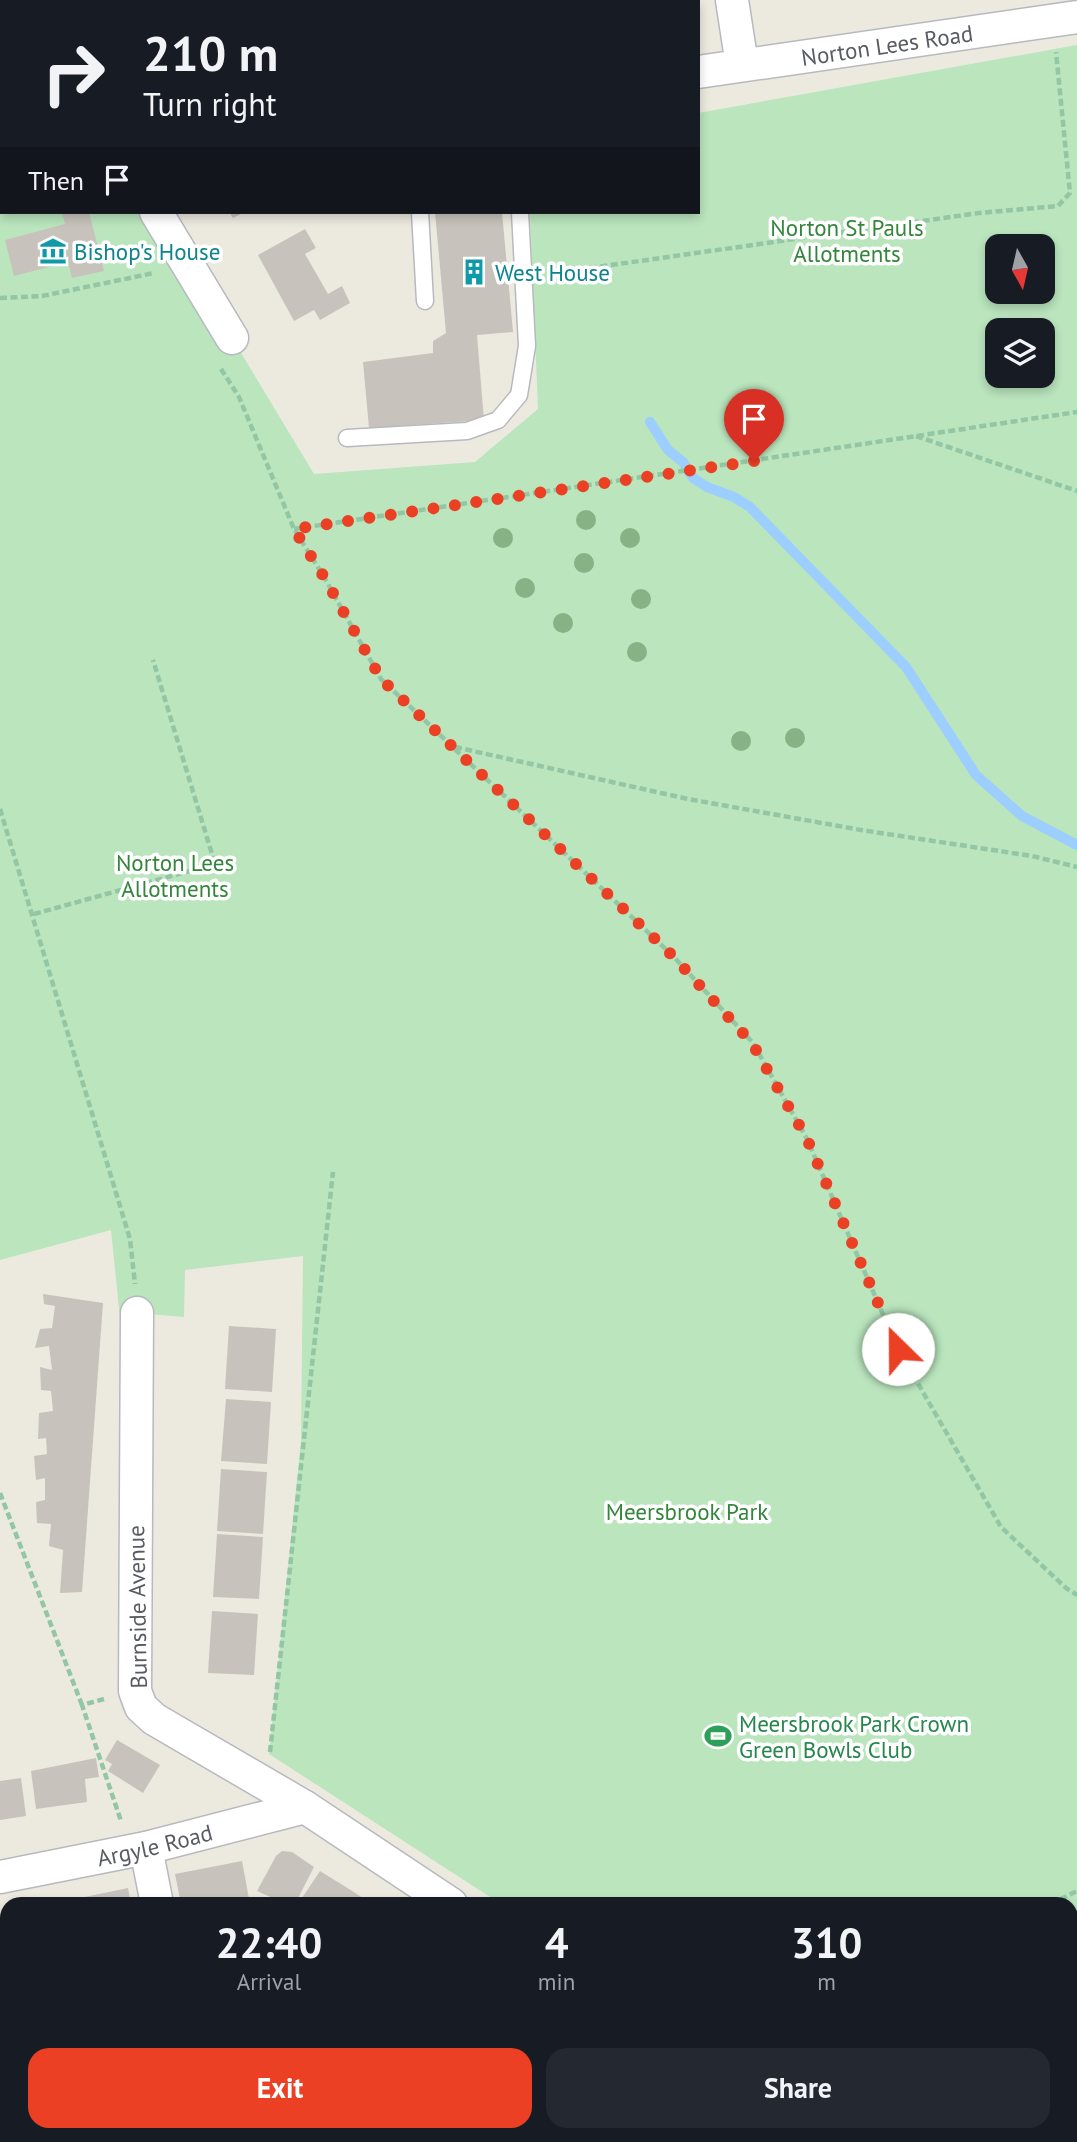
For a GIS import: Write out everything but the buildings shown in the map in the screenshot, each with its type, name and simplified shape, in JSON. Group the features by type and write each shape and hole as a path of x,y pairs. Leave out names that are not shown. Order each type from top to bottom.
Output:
{"street":[{"path":"732,0 743,65"},
{"name":"Norton Lees Road","path":"700,72 1065,19"},
{"path":"157,214 225,350"},
{"name":"Burnside Avenue","path":"137,1313 135,1691 141,1707 154,1719 305,1807 440,1897"},
{"name":"Argyle Road","path":"0,1877 146,1849 305,1807"},
{"path":"146,1849 156,1897"}],"lane":[{"path":"420,214 425,302"},
{"path":"347,438 467,431 498,420 519,396 527,346 520,214"}],"path":[{"path":"590,268 952,217 1058,206 1070,193 1065,19"},
{"path":"0,298 42,296 159,272 152,262"},
{"path":"225,350 239,397 294,529 381,679 673,956 752,1043 807,1139 898,1349 1001,1527 1066,1588 1077,1595"},
{"path":"294,529 1077,412"},
{"path":"915,436 1077,491"},
{"path":"34,914 215,864 153,660"},
{"path":"454,747 688,799 861,830 1032,856 1077,867"},
{"path":"0,808 130,1239 137,1313"},
{"path":"267,1784 334,1172"},
{"path":"0,1493 82,1705 121,1822 146,1849"},
{"path":"82,1705 135,1691"}],"green space":[{"name":"Meersbrook Park","path":"1077,45 1077,1897 490,1897 269,1754 301,1441 303,1256 185,1270 184,1317 137,1313 120,1318 111,1230 0,1260 0,214 157,214 314,474 475,462 538,409 530,214 700,214 700,113"}],"waterway":[{"path":"650,422 668,450 683,462 693,478 750,507 906,667 976,775 1022,816 1077,845"}],"place":[{"name":"Bishop's House","path":"53,251"},
{"name":"West House","path":"474,272"},
{"name":"Meersbrook Park Crown Green Bowls Club","path":"718,1736"}],"route":[{"path":"754,461 294,529 381,679 673,956 752,1043 807,1139 898,1349"}],"park label":[{"name":"Norton St Pauls Allotments","path":"847,240"},
{"name":"Norton Lees Allotments","path":"175,875"}]}
